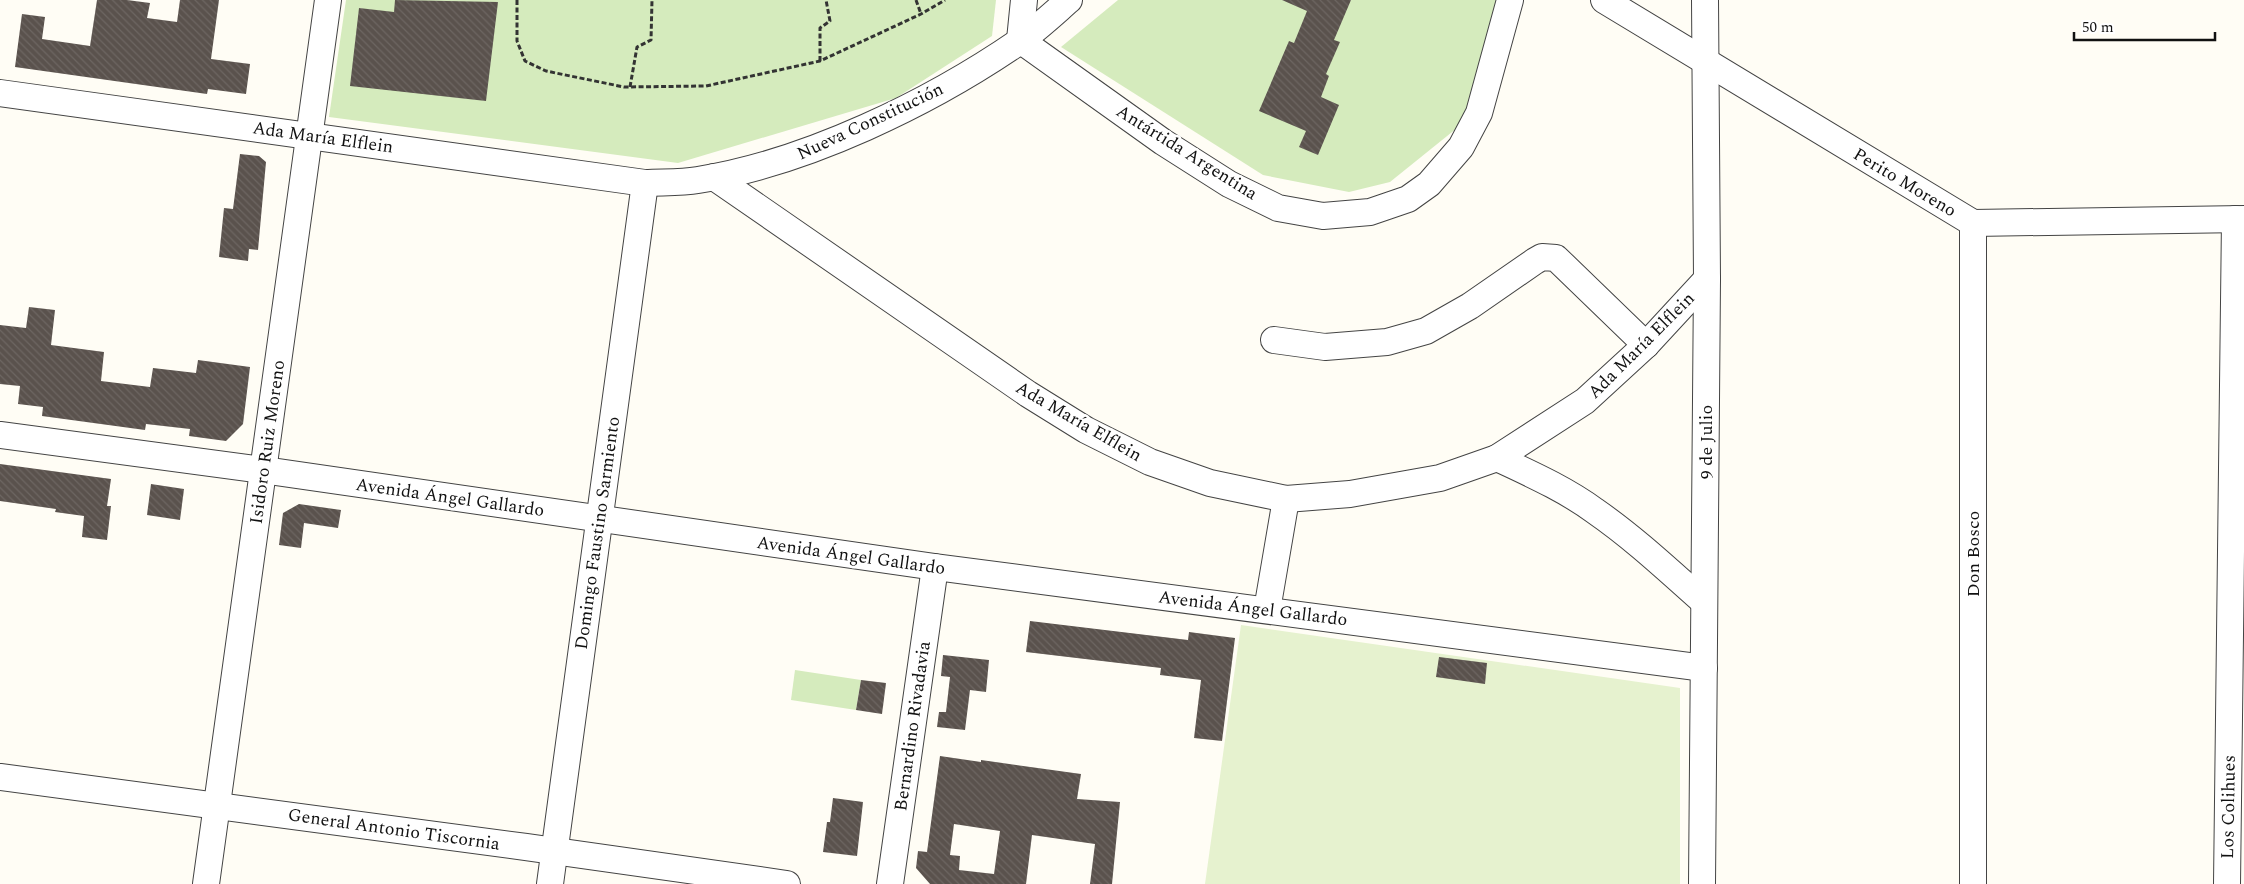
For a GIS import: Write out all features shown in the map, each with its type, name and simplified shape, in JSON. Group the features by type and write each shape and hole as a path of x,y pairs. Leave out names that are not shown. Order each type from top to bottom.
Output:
{"street":[{"name":"Isidoro Ruiz Moreno","path":"206,884 311,136 328,0"},
{"path":"1020,40 1024,0"},
{"name":"Nueva Constitución","path":"645,183 696,181 786,160 852,133 955,82 1020,40 1069,0"},
{"name":"Antártida Argentina","path":"1020,40 1163,142 1229,184 1278,208 1324,216 1370,212 1408,199 1429,184 1461,147 1479,113 1510,0"},
{"name":"Perito Moreno","path":"1604,0 1973,223 2240,219"},
{"name":"9 de Julio","path":"1702,884 1707,279 1705,0"},
{"name":"Ada María Elflein","path":"0,93 645,183"},
{"name":"Ada María Elflein","path":"714,177 1028,394 1086,430 1150,462 1202,480 1286,498 1350,494 1431,479 1497,458 1585,401 1646,345 1707,279"},
{"name":"Domingo Faustino Sarmiento","path":"550,884 645,183"},
{"name":"Los Colihues","path":"2227,884 2240,219"},
{"name":"Don Bosco","path":"1973,223 1973,884"},
{"path":"1274,340 1325,348 1387,342 1426,331 1470,306 1535,261 1549,257 1556,258 1646,345"},
{"name":"Avenida Ángel Gallardo","path":"0,435 263,470 935,567 1704,668"},
{"path":"1497,458 1546,481 1594,510 1644,549 1704,602"},
{"path":"1267,610 1286,498"},
{"name":"Bernardino Rivadavia","path":"890,884 935,567"},
{"name":"General Antonio Tiscornia","path":"0,776 787,884"}],"path":[{"path":"517,0 517,41 525,61 546,71 630,87 706,86 820,61 921,14 945,0"},
{"path":"630,87 637,47 651,40 652,0"},
{"path":"820,61 820,28 830,21 826,0"},
{"path":"916,0 921,14"}],"green space":[{"path":"346,0 996,0 992,36 896,98 678,163 329,117"},
{"path":"1118,0 1496,0 1462,124 1390,182 1349,192 1263,175 1061,47"},
{"path":"1241,625 1680,688 1680,884 1205,884"},
{"path":"795,670 861,680 856,710 791,700"}],"building":[{"path":"97,0 127,0 150,3 147,18 177,22 180,0 219,0 211,59 250,64 246,94 208,89 207,94 15,67 22,14 45,17 42,39 90,46"},
{"path":"395,0 498,2 486,101 350,86 359,8 394,12"},
{"path":"1282,0 1351,0 1334,40 1340,42 1326,74 1329,76 1321,97 1339,105 1318,155 1299,147 1306,131 1259,111 1289,41 1294,43 1307,11"},
{"path":"240,154 259,156 266,162 258,250 249,249 248,261 219,257 224,208 233,209"},
{"path":"29,307 55,310 51,345 104,352 101,381 150,387 153,368 196,373 198,360 250,367 243,424 226,441 189,436 190,429 146,424 145,430 42,416 43,407 18,404 20,386 0,384 0,325 26,328"},
{"path":"0,464 111,479 107,506 111,506 107,540 82,537 84,516 55,512 56,509 0,501"},
{"path":"151,484 184,489 180,520 147,515"},
{"path":"299,504 341,510 338,528 304,523 301,548 279,545 283,513"},
{"path":"1030,621 1188,640 1189,632 1235,638 1222,741 1194,738 1201,680 1160,675 1161,668 1026,652"},
{"path":"943,655 989,660 986,692 970,690 965,730 937,727 939,712 946,712 950,677 941,676"},
{"path":"1439,657 1487,663 1485,684 1436,677"},
{"path":"861,680 886,683 882,714 856,710"},
{"path":"940,756 1081,774 1077,799 1120,802 1112,884 1090,884 1095,844 1032,835 1026,884 930,884 916,868 918,851 927,852","holes":["954,824 1000,831 994,874 959,870 960,856 950,855"]},
{"path":"833,798 863,802 857,856 823,852 827,822 830,822"}]}
